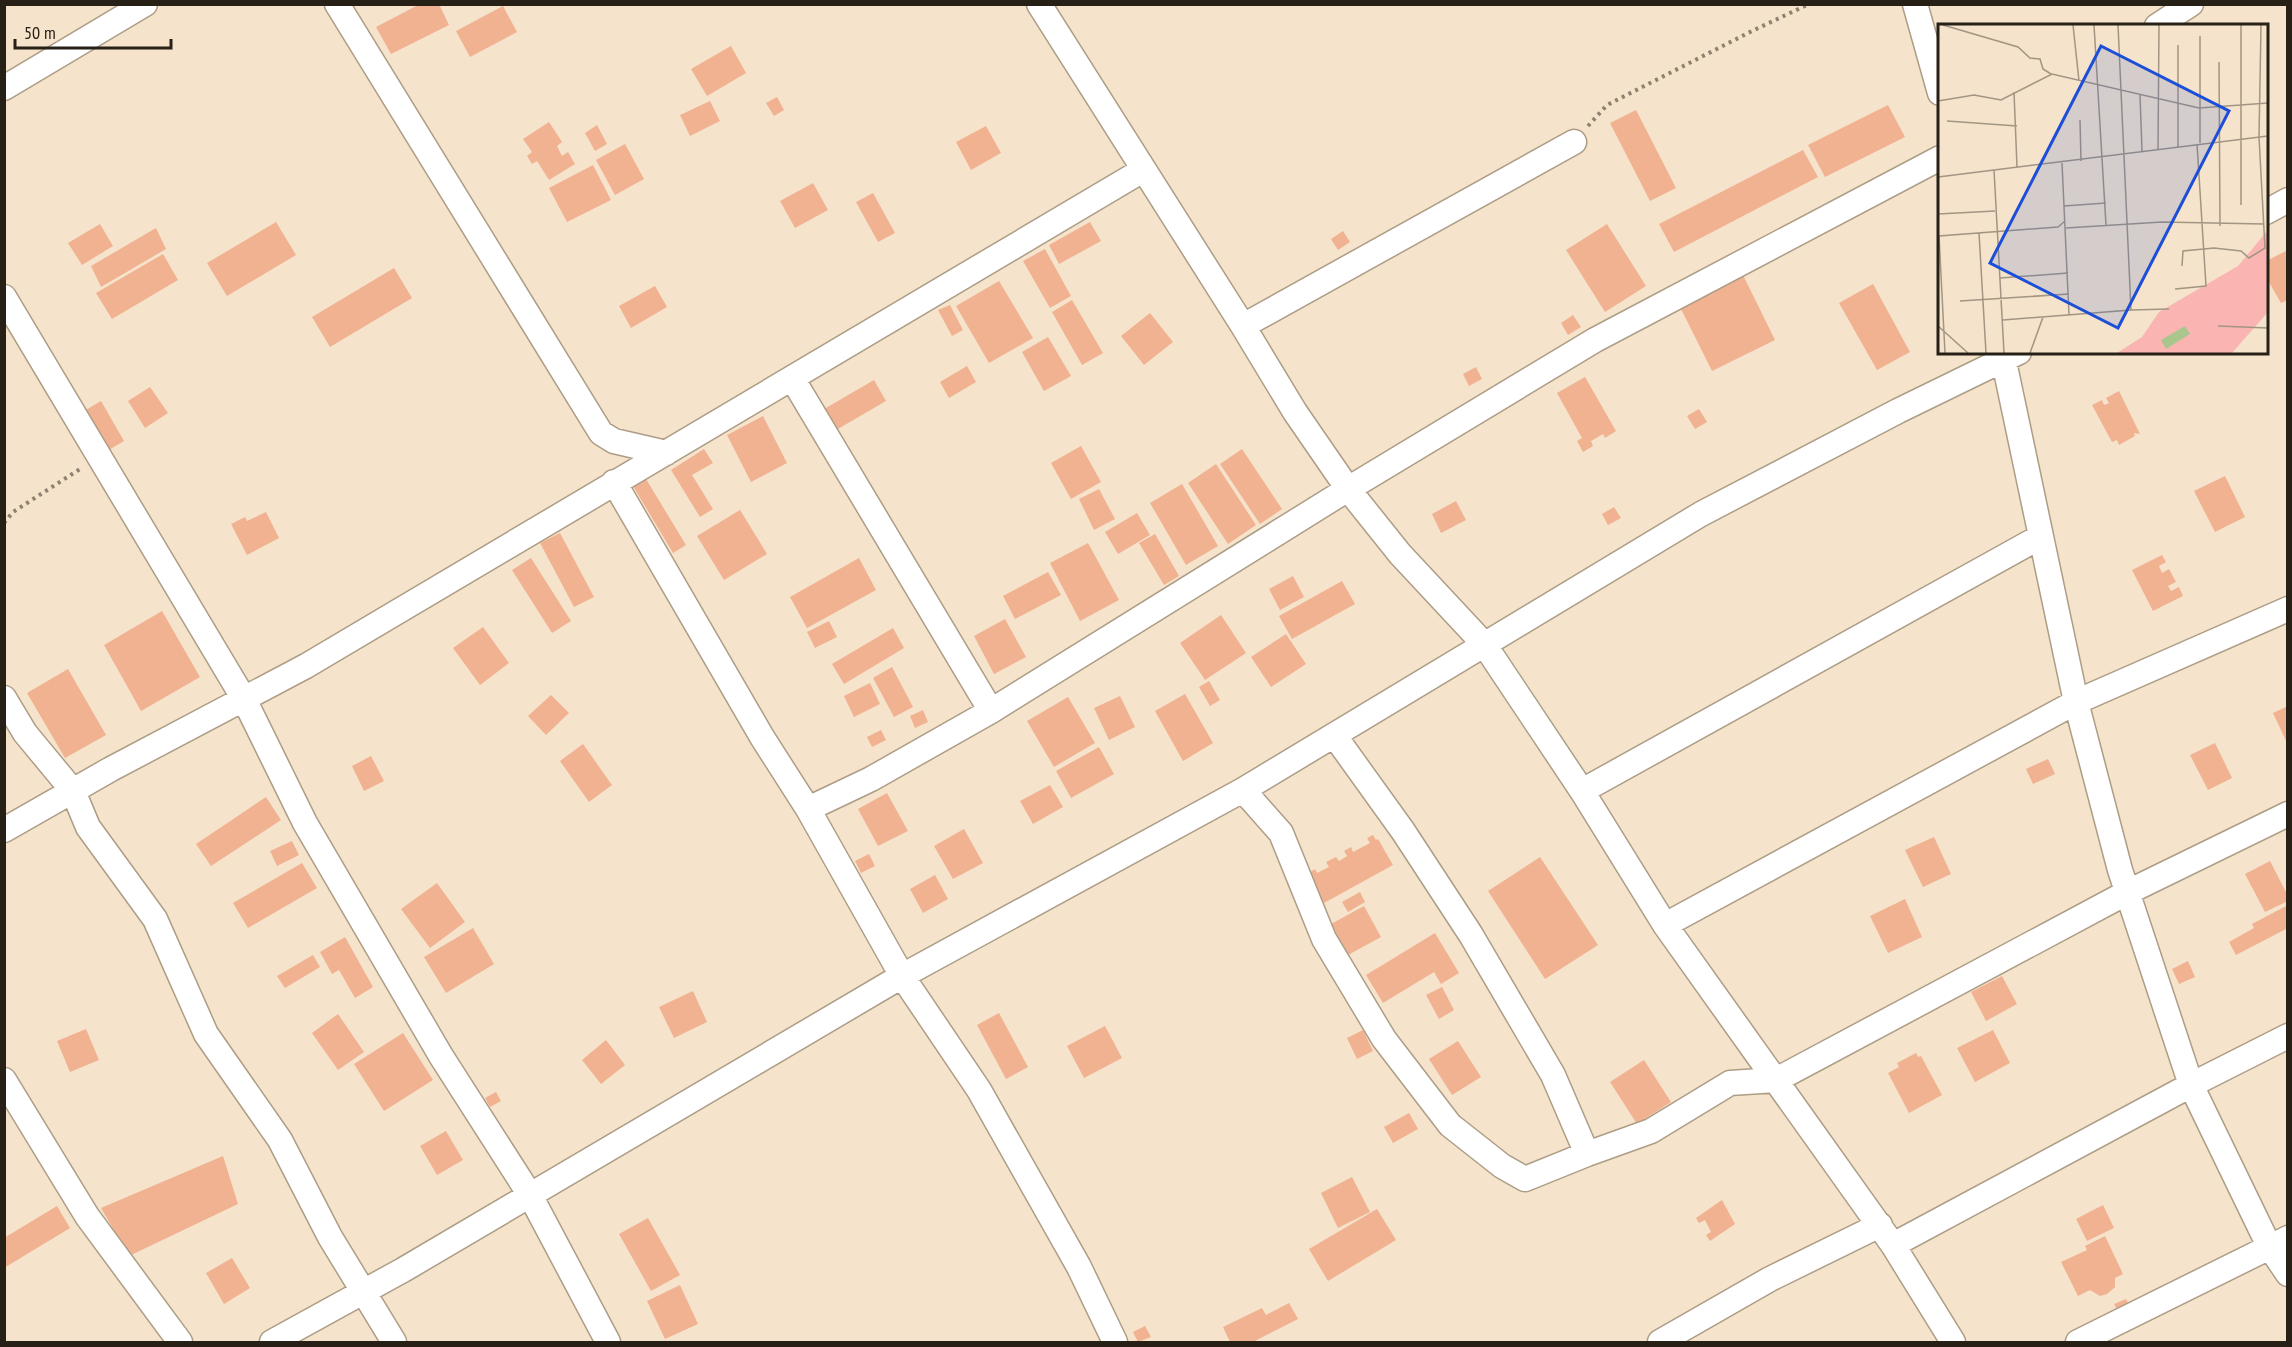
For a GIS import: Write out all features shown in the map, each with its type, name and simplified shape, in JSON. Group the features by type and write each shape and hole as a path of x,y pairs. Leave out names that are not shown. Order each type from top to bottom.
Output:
{"street":[{"path":"4,88 145,4"},
{"path":"337,4 601,433 614,441 666,453"},
{"path":"1039,4 1295,412 1348,489 1400,554 1484,644 1582,791 1665,924 1886,1235 1953,1342"},
{"path":"1916,4 1938,86"},
{"path":"2160,24 2191,4"},
{"path":"1243,326 1574,142"},
{"path":"808,809 871,779 991,711 1348,489 1595,340 1938,159"},
{"path":"4,830 306,666 1143,170"},
{"path":"2268,211 2288,200"},
{"path":"4,297 244,699 311,834 441,1056 530,1195 608,1342"},
{"path":"272,1342 530,1195 902,976 1243,790 1701,514 2008,355 2040,537 2076,702 2120,870 2191,1085 2278,1242 2288,1274"},
{"path":"792,378 991,711"},
{"path":"614,482 758,729 808,809 902,976 979,1090 1079,1267 1115,1342"},
{"path":"1582,791 2040,537"},
{"path":"1665,924 2076,702 2288,609"},
{"path":"4,698 25,733 73,791 88,827 155,919 206,1034 280,1140 330,1237 394,1342"},
{"path":"1334,735 1403,831 1471,935 1553,1075 1587,1154"},
{"path":"1243,790 1281,833 1324,939 1384,1039 1450,1125 1502,1166 1525,1179 1651,1131 1730,1083 1776,1080 2128,892 2288,814"},
{"path":"1660,1342 1770,1279 1886,1235 2288,1036"},
{"path":"4,1080 87,1216 180,1342"},
{"path":"2078,1342 2278,1242"}],"path":[{"path":"1574,142 1607,105 1809,4"},
{"path":"4,523 13,512 80,469 80,458"}],"building":[{"path":"420,4 439,4 449,25 391,54 376,27"},
{"path":"503,6 517,32 470,57 456,31"},
{"path":"731,46 746,73 707,96 691,69"},
{"path":"777,97 784,110 774,116 766,103"},
{"path":"710,101 720,121 690,136 680,115"},
{"path":"1888,105 1905,137 1825,177 1808,145"},
{"path":"1636,110 1676,188 1650,201 1610,123"},
{"path":"549,122 562,142 557,146 562,156 568,152 575,164 549,180 537,161 532,164 527,156 532,152 523,139"},
{"path":"597,125 607,144 595,151 585,133"},
{"path":"986,126 1001,153 971,170 956,142"},
{"path":"625,144 644,179 615,195 596,160"},
{"path":"1803,150 1818,177 1674,252 1659,224"},
{"path":"593,165 611,200 567,222 549,188"},
{"path":"813,183 828,210 795,228 780,201"},
{"path":"873,193 895,233 878,242 856,202"},
{"path":"276,222 296,255 227,296 207,263"},
{"path":"1090,222 1101,241 1059,264 1049,245"},
{"path":"100,224 113,246 82,265 68,243"},
{"path":"1607,224 1646,286 1605,312 1566,250"},
{"path":"156,228 166,249 101,287 91,266"},
{"path":"1343,231 1350,242 1338,250 1331,239"},
{"path":"1045,249 1071,296 1050,308 1023,261"},
{"path":"2288,250 2288,300 2281,303 2268,280 2268,260"},
{"path":"163,254 178,280 112,319 96,293"},
{"path":"394,268 412,298 330,347 312,317"},
{"path":"1742,273 1775,340 1712,371 1679,305"},
{"path":"999,281 1033,338 989,363 956,306"},
{"path":"1873,284 1910,352 1877,370 1839,303"},
{"path":"655,286 667,307 631,328 619,306"},
{"path":"1072,300 1103,353 1082,365 1052,312"},
{"path":"950,305 963,330 952,336 938,310"},
{"path":"1150,313 1173,342 1144,365 1121,336"},
{"path":"1573,315 1581,327 1568,335 1561,323"},
{"path":"1048,337 1071,376 1044,391 1022,352"},
{"path":"967,366 976,382 949,398 940,382"},
{"path":"1476,367 1482,379 1469,386 1463,374"},
{"path":"1585,377 1616,431 1605,438 1603,434 1591,441 1593,446 1583,452 1577,441 1582,438 1557,393"},
{"path":"874,380 886,401 831,433 819,412"},
{"path":"150,387 168,413 145,428 128,401"},
{"path":"2119,391 2140,434 2134,433 2135,436 2119,445 2117,440 2112,442 2092,405 2102,400 2104,405 2109,403 2106,398"},
{"path":"101,401 124,441 107,451 84,411"},
{"path":"1699,409 1707,422 1695,429 1687,416"},
{"path":"763,416 787,463 751,482 727,435"},
{"path":"1081,446 1101,482 1071,499 1051,463"},
{"path":"704,449 713,463 692,475 713,509 700,517 671,470"},
{"path":"1242,449 1282,509 1260,524 1220,464"},
{"path":"1216,464 1256,525 1228,544 1188,483"},
{"path":"2225,476 2245,517 2215,532 2194,491"},
{"path":"646,479 686,545 673,553 633,486"},
{"path":"1182,484 1218,546 1186,565 1150,503"},
{"path":"1099,489 1115,519 1094,530 1079,499"},
{"path":"1456,501 1466,520 1441,533 1432,514"},
{"path":"1614,507 1621,518 1608,525 1602,514"},
{"path":"740,510 767,554 724,580 697,536"},
{"path":"266,512 279,538 247,555 231,524 245,517 247,521"},
{"path":"1137,513 1150,535 1118,554 1105,532"},
{"path":"560,533 594,597 574,607 540,543"},
{"path":"1155,534 1179,576 1164,585 1139,543"},
{"path":"1088,543 1119,600 1080,621 1050,563"},
{"path":"2162,555 2166,562 2159,566 2162,573 2169,569 2176,582 2168,586 2171,591 2179,587 2183,596 2153,611 2132,570"},
{"path":"531,558 571,621 552,633 512,570"},
{"path":"859,558 876,590 807,628 790,597"},
{"path":"1048,572 1061,595 1015,619 1003,596"},
{"path":"1293,576 1304,597 1280,610 1269,589"},
{"path":"1342,581 1355,604 1292,639 1279,616"},
{"path":"162,611 200,677 141,711 104,645"},
{"path":"1221,615 1246,653 1205,680 1180,643"},
{"path":"1005,619 1026,657 994,674 974,636"},
{"path":"829,621 837,637 815,648 807,632"},
{"path":"483,627 509,663 480,685 453,648"},
{"path":"893,628 904,648 844,684 832,664"},
{"path":"1286,634 1306,664 1271,687 1251,657"},
{"path":"892,667 913,707 894,717 873,678"},
{"path":"68,669 106,735 65,758 27,693"},
{"path":"1209,681 1220,700 1210,706 1199,687"},
{"path":"870,683 880,704 854,717 844,696"},
{"path":"1185,694 1213,743 1183,761 1155,711"},
{"path":"551,695 569,713 546,735 528,716"},
{"path":"1120,696 1135,727 1109,740 1094,708"},
{"path":"1068,697 1095,743 1054,767 1027,721"},
{"path":"2288,706 2288,745 2273,713"},
{"path":"923,710 928,722 915,728 910,716"},
{"path":"881,730 886,740 872,747 867,737"},
{"path":"2215,743 2232,778 2208,790 2190,755"},
{"path":"583,744 612,785 589,802 560,761"},
{"path":"1099,747 1114,774 1071,798 1056,771"},
{"path":"371,756 384,781 364,791 352,766"},
{"path":"2048,759 2055,774 2033,784 2026,769"},
{"path":"1050,785 1063,807 1033,824 1020,801"},
{"path":"887,793 908,831 878,846 858,809"},
{"path":"266,797 281,820 211,866 196,844"},
{"path":"964,829 983,863 953,879 934,846"},
{"path":"1373,835 1376,840 1378,839 1393,865 1324,903 1307,874 1315,869 1317,873 1329,867 1326,862 1336,857 1339,861 1347,856 1344,851 1351,847 1353,852 1370,843 1367,838"},
{"path":"1934,837 1951,874 1923,887 1905,850"},
{"path":"292,841 299,855 277,866 270,851"},
{"path":"869,854 875,866 861,873 855,861"},
{"path":"1540,857 1598,945 1545,979 1488,891"},
{"path":"2270,861 2288,896 2288,901 2265,912 2245,874"},
{"path":"302,863 317,888 248,928 233,903"},
{"path":"935,875 948,899 923,913 910,889"},
{"path":"437,883 465,922 430,948 401,909"},
{"path":"1360,892 1365,902 1348,912 1342,902"},
{"path":"1905,899 1922,937 1888,953 1870,916"},
{"path":"2288,905 2288,928 2236,955 2229,942 2254,928 2252,924"},
{"path":"1364,906 1381,937 1348,955 1331,924"},
{"path":"473,928 494,964 446,993 424,957"},
{"path":"1435,933 1459,973 1441,984 1434,972 1383,1003 1366,975"},
{"path":"345,937 373,987 355,998 339,970 332,974 320,952"},
{"path":"313,955 320,967 285,988 277,976"},
{"path":"2188,961 2195,977 2179,984 2172,969"},
{"path":"2002,976 2017,1004 1986,1021 1971,992"},
{"path":"1442,987 1454,1010 1439,1019 1426,995"},
{"path":"693,991 707,1022 674,1038 659,1007"},
{"path":"999,1013 1028,1067 1006,1079 977,1025"},
{"path":"338,1014 364,1052 338,1070 312,1033"},
{"path":"1105,1026 1122,1058 1084,1078 1067,1046"},
{"path":"86,1029 99,1060 70,1072 57,1041"},
{"path":"1363,1030 1373,1051 1357,1059 1347,1038"},
{"path":"1993,1030 2010,1063 1975,1082 1957,1048"},
{"path":"403,1033 433,1080 384,1111 354,1064"},
{"path":"606,1040 625,1065 601,1084 582,1060"},
{"path":"1458,1041 1481,1077 1452,1095 1429,1059"},
{"path":"1916,1053 1918,1057 1921,1056 1942,1095 1909,1113 1888,1073 1899,1067 1897,1063"},
{"path":"1644,1060 1671,1102 1637,1124 1610,1082"},
{"path":"496,1092 501,1101 490,1107 485,1098"},
{"path":"1409,1113 1418,1129 1393,1143 1384,1127"},
{"path":"446,1131 463,1160 437,1175 420,1146"},
{"path":"223,1156 238,1204 129,1256 101,1208"},
{"path":"1352,1177 1370,1212 1338,1228 1321,1193"},
{"path":"1722,1200 1735,1224 1710,1241 1706,1235 1711,1232 1705,1220 1699,1223 1696,1218"},
{"path":"2103,1205 2114,1228 2087,1241 2076,1219"},
{"path":"57,1206 70,1228 4,1268 4,1238"},
{"path":"1377,1209 1396,1240 1328,1281 1309,1249"},
{"path":"648,1218 680,1275 651,1291 619,1234"},
{"path":"2105,1236 2123,1274 2115,1278 2115,1287 2107,1294 2100,1296 2090,1290 2078,1296 2061,1262 2087,1250 2085,1246"},
{"path":"232,1258 250,1288 224,1304 206,1273"},
{"path":"680,1285 698,1324 665,1339 647,1301"},
{"path":"2126,1299 2129,1305 2118,1311 2114,1304"},
{"path":"1289,1303 1298,1319 1253,1342 1230,1342 1223,1327 1262,1308 1266,1315"},
{"path":"1145,1326 1151,1337 1138,1342 1133,1332"}]}
